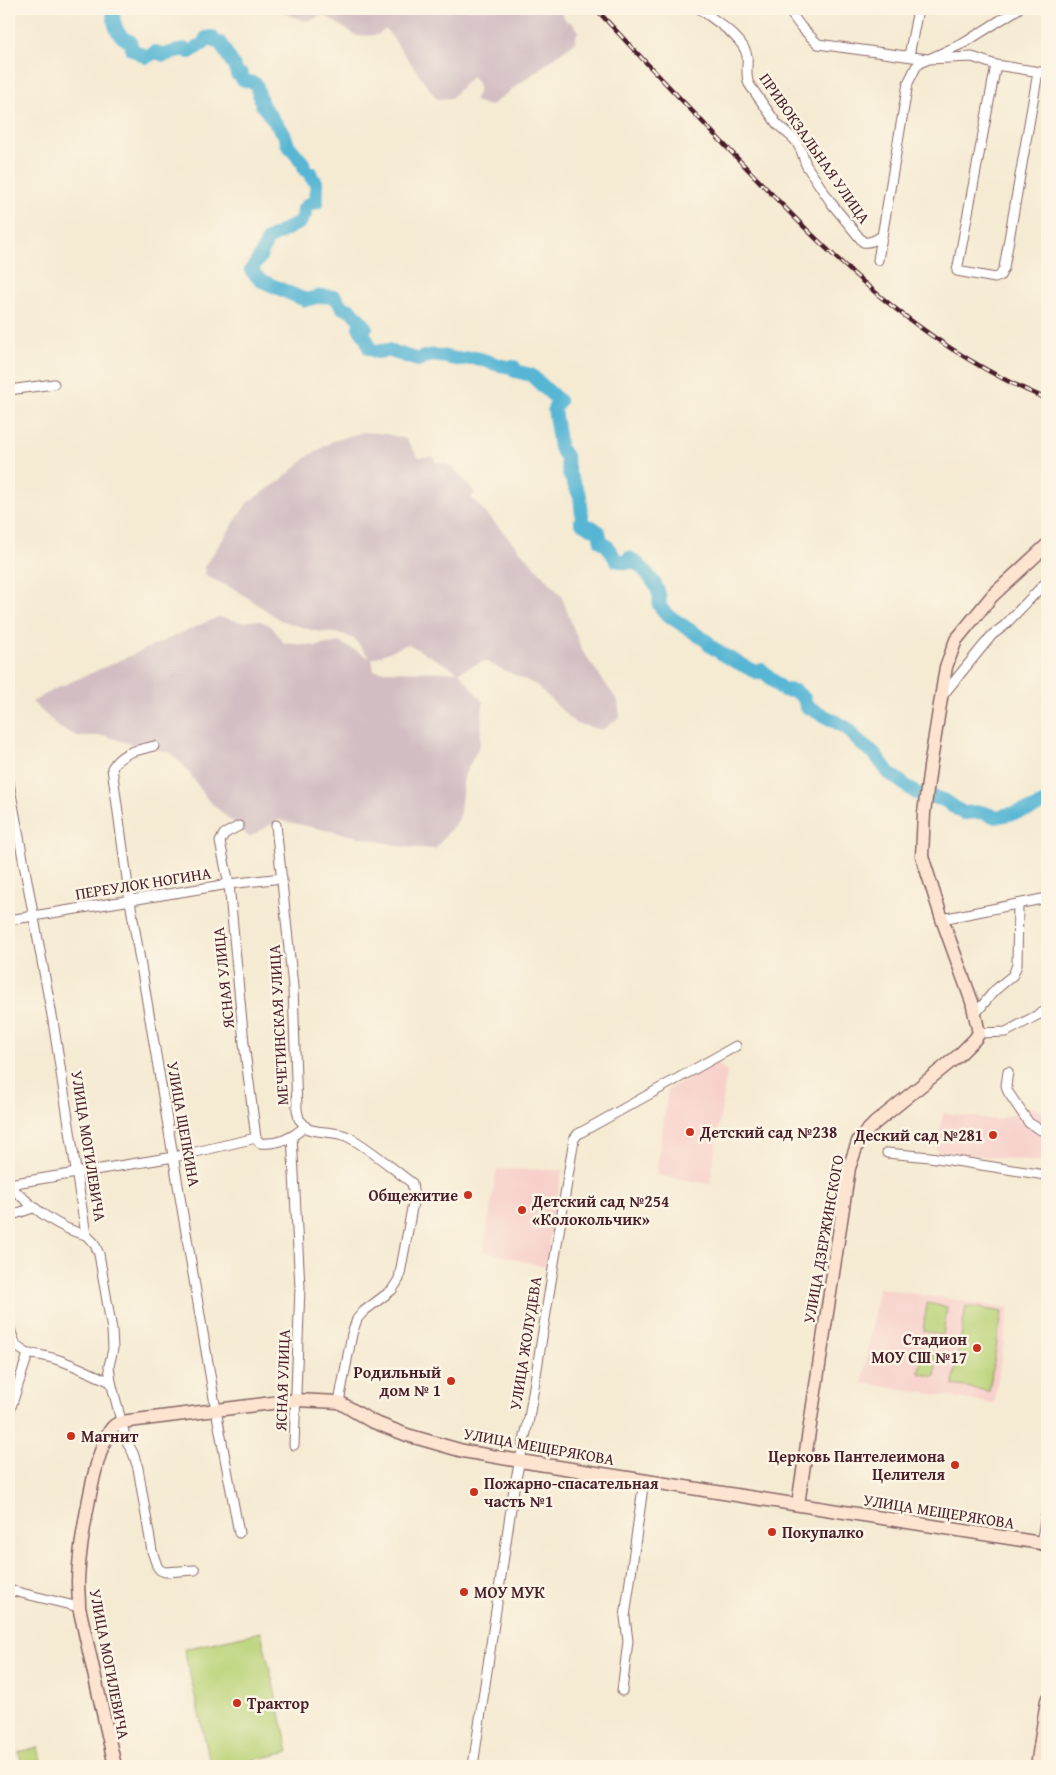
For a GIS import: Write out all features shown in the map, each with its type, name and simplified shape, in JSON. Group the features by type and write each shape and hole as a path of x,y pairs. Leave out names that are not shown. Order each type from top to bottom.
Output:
{"street":[{"name":"ПРИВОКЗАЛЬНАЯ УЛИЦА","path":"700,9 736,38 744,48 747,57 746,70 749,84 777,124 795,140 806,165 832,204 863,242 875,240 882,236"},
{"path":"788,9 801,27 818,44 927,59 972,57 996,65 1043,72 1004,268 1000,276 995,278 957,271 996,65"},
{"path":"909,56 918,9"},
{"path":"878,260 908,83 916,67 927,59 964,43 1018,9"},
{"path":"9,390 54,384"},
{"path":"1047,545 992,596 956,640 946,667 941,697 924,813 922,856 942,919 976,1013 978,1033 1006,1032 1047,1010"},
{"path":"941,697 992,635 1004,626 1047,581"},
{"name":"УЛИЦА ЩЕПКИНА","path":"154,746 124,754 117,759 112,768 130,901 216,1410 239,1533"},
{"name":"УЛИЦА МОГИЛЕВИЧА","path":"9,783 53,1021 78,1173 86,1235 94,1243 99,1254 112,1330 113,1349 109,1366 111,1382 122,1422 116,1424 110,1430 103,1444 96,1468 87,1514 78,1581 79,1607 114,1766"},
{"name":"МЕЧЕТИНСКАЯ УЛИЦА","path":"276,825 293,987 297,1110 299,1119 304,1127"},
{"name":"ЯСНАЯ УЛИЦА","path":"239,826 224,834 220,842 229,884 244,1043 256,1138"},
{"name":"ПЕРЕУЛОК НОГИНА","path":"9,920 229,884 282,878"},
{"path":"942,919 1047,898"},
{"path":"976,1013 994,991 1012,974 1017,965 1018,904"},
{"name":"УЛИЦА ДЗЕРЖИНСКОГО","path":"798,1504 848,1168 859,1139 875,1123 959,1056 975,1040 978,1033"},
{"name":"УЛИЦА ЖОЛУДЕВА","path":"473,1766 513,1496 529,1418 575,1136 736,1046"},
{"path":"1008,1072 1006,1085 1008,1092 1029,1123 1041,1130 1047,1130"},
{"path":"9,1185 174,1156 256,1138 260,1143 270,1144 292,1136 304,1127 312,1131 335,1132 347,1136 358,1143 412,1183 414,1197 399,1279 392,1290 364,1311 357,1319 352,1334 339,1402"},
{"name":"ЯСНАЯ УЛИЦА","path":"292,1136 300,1287 294,1445"},
{"path":"887,1153 930,1157 1046,1175"},
{"path":"9,1185 33,1208 65,1227 86,1235"},
{"path":"9,1216 33,1208"},
{"path":"9,1327 16,1346 28,1354 40,1354 54,1358 111,1382"},
{"path":"9,1413 28,1354"},
{"name":"УЛИЦА МЕЩЕРЯКОВА","path":"122,1422 296,1400 339,1402 371,1421 407,1435 463,1451 520,1462 1044,1544"},
{"path":"122,1422 126,1440 138,1468 152,1551 157,1566 165,1572 194,1570"},
{"path":"622,1691 628,1641 625,1617 644,1480"},
{"path":"1044,1544 1047,1510"},
{"path":"9,1590 79,1607"},
{"path":"1037,1766 1044,1733 1047,1700"}],"shaded area":[{"path":"276,9 558,9 568,23 570,21 578,30 575,42 490,106 474,101 478,92 478,83 472,76 451,98 437,99 386,29 377,35 357,36 322,14 314,19 304,21"},
{"path":"364,432 386,434 406,439 418,457 434,457 435,462 445,463 455,469 475,493 471,497 561,595 582,651 618,701 620,717 602,730 575,723 536,685 484,661 459,672 483,702 480,744 464,776 459,819 435,849 405,847 279,820 249,837 208,800 184,766 169,752 134,745 106,736 77,736 60,728 32,702 55,689 218,617 243,622 258,620 271,626 284,643 316,646 339,642 370,658 354,639 343,634 315,631 280,620 238,591 206,576 204,567 248,502 280,481 307,457 333,441","holes":["408,644 457,671 374,671 372,659"]},
{"name":"Детский сад №238","path":"717,1063 727,1072 710,1184 656,1175 668,1089"},
{"name":"Деский сад №281","path":"1032,1107 1047,1113 1047,1163 936,1151 943,1113 997,1120"},
{"name":"Детский сад №254 «Колокольчик»","path":"497,1169 562,1170 545,1267 483,1251"},
{"path":"878,1288 1009,1308 994,1404 863,1383"}],"green space":[{"path":"927,1303 947,1307 943,1335 923,1331"},
{"name":"Стадион МОУ СШ №17","path":"966,1306 1002,1312 989,1391 953,1385"},
{"path":"922,1353 937,1356 935,1377 919,1373"},
{"path":"261,1632 289,1752 225,1766 211,1766 184,1649"},
{"path":"38,1747 42,1766 22,1766 19,1752"}],"waterway":[{"path":"113,9 118,33 130,41 132,49 146,57 156,52 164,55 184,49 189,52 203,44 206,38 212,37 214,41 221,43 237,74 242,75 242,79 256,84 262,105 284,134 288,145 303,163 305,170 311,173 311,177 316,182 317,202 307,205 303,210 305,214 300,222 268,239 260,257 251,270 260,280 305,300 321,296 335,297 343,308 351,310 366,327 359,327 367,340 369,348 377,352 388,350 418,360 427,356 459,359 476,358 514,367 515,371 531,375 559,401 554,409 560,448 566,456 569,474 580,496 581,522 599,532 601,541 608,547 616,560 627,563 629,558 646,572 655,585 660,599 659,605 666,614 708,642 709,645 725,656 758,673 762,670 783,690 795,691 804,698 806,706 847,728 861,744 874,753 889,773 916,793 944,800 963,813 981,812 996,817 1032,809 1047,802"}],"railway":[{"path":"596,9 774,196 844,265 881,297 959,354 1001,378 1047,399"}],"place":[{"name":"Детский сад №238","path":"690,1132"},
{"name":"Деский сад №281","path":"993,1135"},
{"name":"Общежитие","path":"468,1195"},
{"name":"Детский сад №254 «Колокольчик»","path":"522,1210"},
{"name":"Стадион МОУ СШ №17","path":"977,1348"},
{"name":"Родильный дом № 1","path":"451,1381"},
{"name":"Магнит","path":"71,1436"},
{"name":"Церковь Пантелеимона Целителя","path":"955,1465"},
{"name":"Пожарно-спасательная часть №1","path":"474,1492"},
{"name":"Покупалко","path":"772,1532"},
{"name":"МОУ МУК","path":"464,1592"},
{"name":"Трактор","path":"237,1703"}]}
